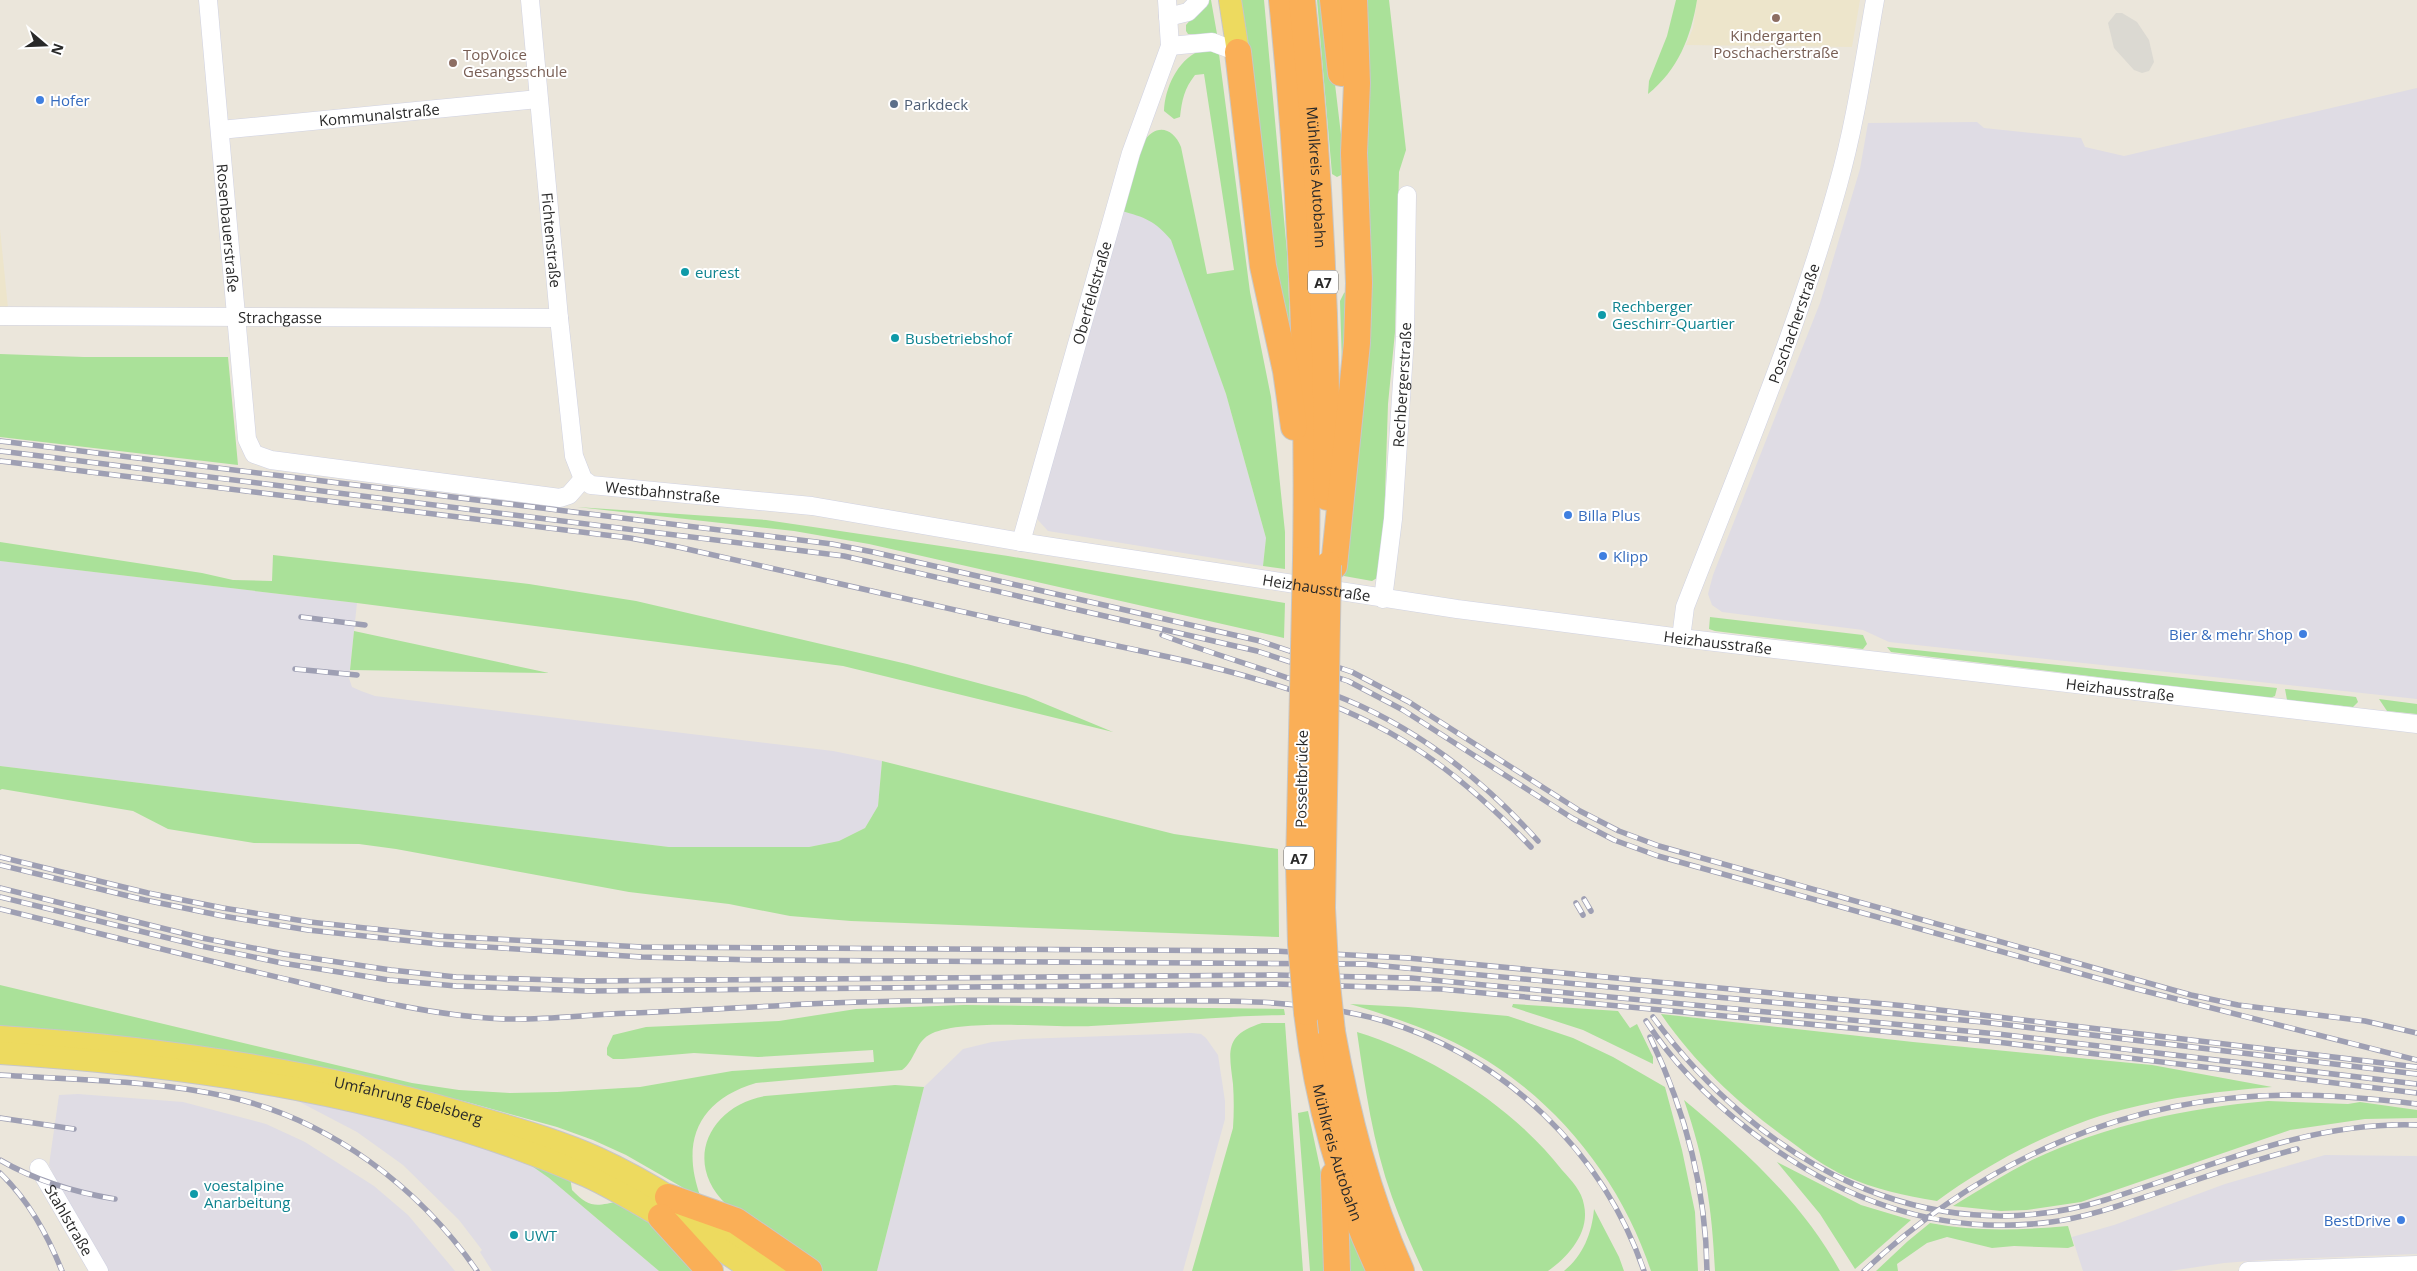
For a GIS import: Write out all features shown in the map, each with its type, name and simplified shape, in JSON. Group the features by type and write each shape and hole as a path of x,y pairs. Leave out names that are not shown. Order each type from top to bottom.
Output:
{"highway":[{"name":"Mühlkreis Autobahn","path":"1282,0 1291,84 1303,256 1308,407 1319,558"},
{"name":"Mühlkreis Autobahn","path":"1302,0 1317,174 1327,412 1319,558"},
{"path":"1332,0 1354,152"},
{"path":"1319,558 1357,343 1359,264 1354,152 1357,83 1354,0"},
{"path":"1238,52 1264,266 1291,401 1319,558"},
{"name":"Posseltbrücke","path":"1319,558 1327,604 1322,899 1325,965 1321,1030"},
{"name":"Posseltbrücke","path":"1319,558 1299,865 1301,944 1321,1030"},
{"name":"Mühlkreis Autobahn","path":"1321,1030 1324,1110 1348,1193 1380,1271"},
{"name":"Mühlkreis Autobahn","path":"1321,1030 1344,1097 1356,1146 1377,1212 1401,1271"},
{"path":"1333,1140 1337,1271"},
{"path":"665,1206 710,1271"},
{"path":"665,1206 736,1221 809,1271"}],"main road":[{"path":"1230,0 1238,52"},
{"name":"Umfahrung Ebelsberg","path":"0,1037 144,1048 209,1057 382,1092 512,1128 575,1149 638,1178 665,1206 699,1235 753,1271"},
{"name":"Umfahrung Ebelsberg","path":"0,1053 123,1063 197,1072 314,1093 470,1133 665,1206 781,1271"}],"street":[{"name":"Rosenbauerstraße","path":"208,0 247,439 254,454"},
{"name":"Fichtenstraße","path":"530,0 559,318 574,456 583,479"},
{"name":"Oberfeldstraße","path":"1021,542 1131,153 1170,46 1167,9 1188,12 1200,0"},
{"name":"Poschacherstraße","path":"1681,638 1685,607 1799,310 1820,249 1849,140 1875,0"},
{"path":"1170,46 1212,42 1238,52"},
{"name":"Kommunalstraße","path":"220,130 538,99"},
{"name":"Rechbergerstraße","path":"1383,599 1393,519 1405,337 1407,195"},
{"name":"Strachgasse","path":"0,316 559,318"},
{"name":"Westbahnstraße","path":"254,454 271,460 560,498 569,495 583,479 591,485 600,488 812,506 1021,542"},
{"name":"Heizhausstraße","path":"1021,542 1383,599 1681,638 2417,724"},
{"name":"Stahlstraße","path":"39,1168 99,1271"},
{"path":"2248,1271 2417,1265"}],"shaded area":[{"name":"Kindergarten Poschacherstraße","path":"1697,0 1860,0 1852,47 1686,45 1693,28"},
{"path":"2116,13 2122,13 2137,22 2149,40 2154,62 2149,71 2142,73 2134,70 2114,48 2108,23"},
{"path":"2417,88 2417,699 1889,642 1863,630 1722,612 1712,605 1708,594 1713,575 1820,303 1860,169 1868,123 1977,122 1984,128 2081,138 2085,147 2124,156"},
{"path":"1121,211 1142,216 1158,224 1171,240 1181,262 1226,394 1266,538 1263,566 1048,531 1038,520 1037,513"},
{"path":"0,229 8,308 0,308"},
{"path":"0,561 357,603 349,678 352,687 361,691 375,696 833,751 882,761 878,806 865,828 839,841 809,847 669,847 0,766"},
{"path":"1201,1034 1206,1038 1218,1055 1225,1101 1225,1119 1183,1271 877,1271 924,1087 963,1049 992,1042 1023,1039"},
{"name":"voestalpine Anarbeitung","path":"78,1094 183,1102 266,1124 305,1142 374,1186 408,1215 455,1271 108,1271 62,1192 49,1165 59,1095"},
{"path":"292,1098 436,1130 526,1162 549,1178 659,1271 492,1271 480,1252 482,1250 459,1220 403,1165 357,1132"},
{"path":"2325,1155 2417,1156 2417,1254 2263,1260 2224,1263 2170,1271 2083,1271 2072,1237 2114,1225 2225,1184"}],"green space":[{"path":"1208,0 1211,0 1217,34 1188,34 1186,25"},
{"path":"1239,0 1264,0 1287,252 1291,349 1287,348"},
{"path":"1317,0 1325,0 1342,143 1343,174 1337,177 1332,174"},
{"path":"1363,0 1389,0 1406,150 1399,172 1395,332 1388,404 1383,555 1377,578 1372,581 1344,576 1369,225"},
{"path":"1676,0 1697,0 1691,27 1682,52 1675,63 1658,85 1648,94 1649,81 1667,36"},
{"path":"1199,51 1219,54 1250,292 1271,397 1285,532 1285,569 1263,566 1266,538 1226,394 1171,240 1160,228 1149,221 1137,215 1121,211 1143,143 1153,132 1164,130 1169,132 1178,140 1181,147 1207,274 1234,270 1204,74 1195,75 1188,85 1180,117 1174,119 1164,111 1167,93 1174,76 1184,61"},
{"path":"1353,287 1343,396 1340,301 1344,293"},
{"path":"0,354 84,357 228,357 238,465 0,437"},
{"path":"577,507 766,520 1008,556 1285,603 1284,638 869,544 794,531"},
{"path":"0,542 202,573 233,580 272,581 273,555 529,584 636,601 907,664 1026,696 1113,732 843,666 357,603 0,561"},
{"path":"1710,617 1863,635 1867,644 1863,649 1715,631 1709,629"},
{"path":"354,631 549,673 350,670"},
{"path":"1887,647 2277,688 2275,696 2270,698 1891,652"},
{"path":"2285,689 2356,697 2358,702 2353,707 2287,700"},
{"path":"2379,699 2417,704 2417,714 2387,711"},
{"path":"882,761 1174,834 1278,849 1279,937 851,921 790,916 729,904 629,892 396,849 359,844 254,843 168,829 133,811 0,790 0,766 669,847 809,847 839,841 865,828 878,806"},
{"path":"0,985 412,1083 459,1090 510,1093 640,1087 732,1071 874,1062 873,1050 758,1057 694,1053 613,1059 607,1055 607,1048 613,1035 646,1027 779,1021 856,1009 964,1005 1284,1009 1285,1015 1091,1026 983,1025 962,1027 943,1030 924,1038 910,1062 902,1070 756,1083 720,1100 708,1112 699,1126 694,1141 693,1159 695,1178 701,1198 626,1155 593,1140 557,1127 467,1102 388,1083 0,1028"},
{"path":"1350,1004 1508,1016 1573,1038 1613,1057 1665,1087 1682,1150 1695,1212 1698,1271 1651,1271 1638,1236 1621,1203 1601,1171 1579,1141 1526,1088 1495,1066 1449,1040 1408,1023"},
{"path":"1513,1004 1618,1011 1630,1028 1637,1024 1653,1057 1653,1064 1583,1030 1512,1007"},
{"path":"1661,1014 1913,1042 2152,1065 2272,1087 2177,1098 2140,1105 2097,1117 2025,1147 1979,1173 1937,1201 1867,1185 1838,1172 1810,1155 1754,1113 1720,1083 1689,1050"},
{"path":"1262,1023 1285,1023 1303,1271 1192,1271 1233,1128 1234,1095 1230,1053 1235,1039 1241,1033"},
{"path":"1357,1032 1414,1055 1470,1086 1520,1126 1542,1147 1569,1178 1579,1190 1583,1200 1584,1225 1581,1234 1570,1251 1556,1265 1548,1271 1423,1271 1395,1206 1385,1177 1367,1095"},
{"path":"895,1085 924,1087 877,1271 821,1271 727,1205 713,1189 706,1172 704,1155 708,1138 729,1111 745,1102 765,1096"},
{"path":"1684,1100 1770,1178 1808,1222 1840,1271 1715,1271 1712,1226 1706,1184 1697,1143"},
{"path":"2268,1101 2348,1104 2360,1102 2417,1110 2417,1118 2365,1119 2290,1130 2081,1202 2027,1210 2001,1211 1953,1206 2032,1160 2089,1137 2147,1120 2207,1108"},
{"path":"1308,1111 1326,1196 1330,1271 1310,1271 1298,1113"},
{"path":"526,1162 570,1177 572,1190 589,1203 599,1205 620,1201 649,1218 702,1271 659,1271 549,1178"},
{"path":"1777,1162 1861,1205 1911,1220 1855,1269 1820,1214"},
{"path":"1594,1209 1619,1257 1624,1271 1564,1271 1581,1251 1589,1235"},
{"path":"1345,1220 1367,1271 1346,1271"},
{"path":"1930,1223 1964,1228 1999,1229 2068,1226 2074,1246 2068,1248 2014,1246 1992,1248 1947,1237 1927,1243 1897,1264 1898,1271 1876,1271"}],"railway":[{"path":"0,441 832,544 1260,641 1352,672 1409,702 1580,811 1619,831 1659,846 2191,995 2238,1005 2365,1021 2417,1033"},
{"path":"0,451 844,556 1257,651 1348,681 1403,710 1572,818 1614,840 1658,856 2129,987 2417,1060"},
{"path":"0,461 630,538 678,547 1179,659 1272,684 1362,718 1404,741 1439,764 1471,790 1531,847"},
{"path":"301,617 365,625"},
{"path":"1162,635 1324,691 1347,700 1401,727 1450,760 1474,779 1518,819 1538,841"},
{"path":"295,669 357,675"},
{"path":"0,857 148,893 223,908 310,922 439,936 642,947 1274,951 1408,958 1906,1006 2417,1067"},
{"path":"0,865 145,900 223,916 308,930 439,944 642,957 756,960 1363,964 1983,1022 2417,1074"},
{"path":"0,888 202,938 284,954 391,970 456,977 588,981 1275,975 1411,978 1998,1034 2417,1084"},
{"path":"0,897 201,946 282,963 389,980 456,986 588,991 1275,984 1441,989 1997,1042 2417,1093"},
{"path":"1584,899 1591,911"},
{"path":"1576,903 1583,915"},
{"path":"0,909 372,1000 477,1017 531,1019 807,1004 967,1000 1257,1002 1289,1004 1353,1013 1384,1021 1428,1037 1470,1059 1509,1085 1544,1115 1576,1149 1603,1187 1626,1228 1644,1271"},
{"path":"1653,1017 1695,1068 1743,1114 1795,1153 1851,1183 1911,1204 1974,1215 2038,1214 2105,1200 2220,1161 2298,1139 2337,1131 2377,1126 2417,1125"},
{"path":"1646,1021 1680,1066 1706,1093 1749,1130 1783,1154 1817,1176 1853,1193 1891,1208 1929,1218 1969,1224 2009,1225 2065,1220 2106,1210 2245,1164 2297,1149"},
{"path":"1650,1037 1674,1093 1691,1151 1703,1211 1707,1271"},
{"path":"0,1075 144,1084 201,1091 266,1108 302,1122 337,1140 369,1161 400,1185 454,1240 477,1271"},
{"path":"1864,1271 1910,1232 1958,1197 2008,1167 2061,1141 2116,1121 2173,1107 2232,1098 2308,1095 2417,1104"},
{"path":"0,1118 74,1129"},
{"path":"0,1160 27,1174 55,1185 115,1199"},
{"path":"0,1173 20,1195 36,1219 62,1271"}],"place":[{"name":"Kindergarten Poschacherstraße","path":"1776,18"},
{"name":"TopVoice Gesangsschule","path":"453,63"},
{"name":"Hofer","path":"40,100"},
{"name":"Parkdeck","path":"894,104"},
{"name":"eurest","path":"685,272"},
{"name":"Rechberger Geschirr-Quartier","path":"1602,315"},
{"name":"Busbetriebshof","path":"895,338"},
{"name":"Billa Plus","path":"1568,515"},
{"name":"Klipp","path":"1603,556"},
{"name":"Bier & mehr Shop","path":"2303,634"},
{"name":"voestalpine Anarbeitung","path":"194,1194"},
{"name":"BestDrive","path":"2401,1220"},
{"name":"UWT","path":"514,1235"}]}
